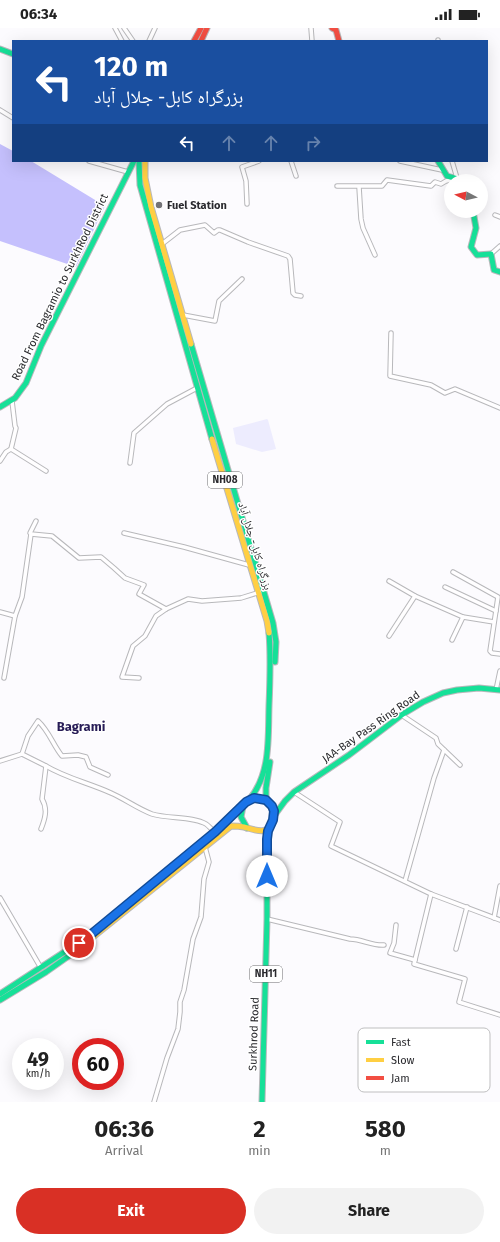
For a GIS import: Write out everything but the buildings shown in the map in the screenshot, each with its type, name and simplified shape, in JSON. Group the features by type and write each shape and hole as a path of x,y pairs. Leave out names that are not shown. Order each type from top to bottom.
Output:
{"main road":[{"path":"195,40 201,28"},
{"path":"202,40 208,28"},
{"path":"332,28 336,30 338,40"},
{"path":"0,49 12,54"},
{"name":"Road From Bagramio to SurkhRod District","path":"0,407 12,401 26,383 42,346 128,170 133,162"},
{"name":"بزرگراه کابل- جلال آباد","path":"139,162 140,185 162,244 187,329 214,445 250,565 262,592"},
{"name":"بزرگراه کابل- جلال آباد","path":"145,162 146,184 151,213 182,331 220,444 262,592 270,635 271,725 275,801 274,816"},
{"path":"438,162 445,174"},
{"path":"128,170 139,172"},
{"path":"474,218 476,228 471,247 477,255 491,254 493,268 500,272"},
{"path":"182,331 187,329"},
{"path":"214,445 220,444"},
{"name":"JAA-Bay Pass Ring Road","path":"275,801 294,792 421,703 443,693 473,688 498,690"},
{"name":"بزرگراه کابل- جلال آباد","path":"247,828 241,818 242,807 258,788 267,757 271,725"},
{"path":"248,801 259,798 275,801 274,816 271,824 264,830 256,832"},
{"name":"بزرگراه کابل- جلال آباد","path":"0,994 89,936 215,832 248,801"},
{"name":"Surkhrod Road","path":"262,1102 267,919 267,846 268,831 271,824"},
{"path":"0,1000 72,954 231,826 247,828 256,832 264,840 267,846"}],"street":[{"path":"116,28 122,40"},
{"path":"124,28 132,40"},
{"path":"149,40 155,28"},
{"path":"311,28 312,40"},
{"path":"0,110 12,117"},
{"path":"93,162 128,170"},
{"path":"247,204 246,181 242,167 256,162"},
{"path":"291,162 296,176"},
{"path":"405,162 442,170"},
{"path":"452,162 456,174"},
{"path":"337,186 382,186 387,180 431,186 435,182 442,184 444,182"},
{"path":"359,187 362,224 376,255"},
{"path":"495,215 500,217"},
{"path":"162,244 180,230 205,225 214,233 220,230 248,242 288,256 290,260 293,294 301,296"},
{"path":"491,254 500,246"},
{"path":"183,315 215,321 219,301 242,279"},
{"path":"391,333 390,376 431,385 445,393 455,389 500,408"},
{"path":"130,463 134,433 167,404 201,390"},
{"path":"0,461 6,452 11,449 16,428 12,401"},
{"path":"11,449 46,471"},
{"path":"4,678 15,616 22,597 30,533 36,521"},
{"path":"124,533 184,547 250,565"},
{"path":"31,534 52,536 79,558 100,558 125,578 144,585 139,594 166,609"},
{"path":"453,572 497,596 498,598 490,651 492,654 500,654"},
{"path":"389,581 415,596 463,618 494,622"},
{"path":"445,588 496,611"},
{"path":"139,678 122,676 133,646 145,636 156,616 166,609 188,599 202,601 241,598 262,592"},
{"path":"389,636 415,596"},
{"path":"0,612 15,616"},
{"path":"452,640 463,618"},
{"path":"498,690 500,671"},
{"path":"403,716 436,738 438,744 460,765"},
{"path":"22,754 28,736 38,721 62,756 78,755 86,757 90,767 108,775"},
{"path":"405,881 434,778 444,750"},
{"path":"0,761 22,754 57,773 119,796 151,814 169,818 189,819 206,824 215,832"},
{"path":"41,829 46,818 45,803 42,799 46,766"},
{"path":"294,792 340,822 331,846 431,894 500,920"},
{"path":"154,1102 167,1058 178,1028 180,1002 184,990 193,939 201,917 204,879 209,862 205,846"},
{"path":"494,918 500,886"},
{"path":"431,894 415,964 465,979 458,1001 460,1003 500,1016"},
{"path":"0,898 41,968"},
{"path":"456,949 467,907"},
{"path":"267,919 350,939 359,939 376,945 384,945"},
{"path":"396,925 394,943 390,953 415,960"}],"shaded area":[{"path":"0,144 12,150 12,162 33,162 105,206 76,267 0,241"},
{"path":"267,419 276,449 262,452 236,444 233,428"}],"traffic: fast":[{"path":"0,49 12,54"},
{"path":"0,407 15,398 26,383 41,346 133,162"},
{"path":"139,162 140,185 212,439"},
{"path":"439,162 446,174"},
{"path":"474,218 476,228 471,247 477,255 491,254 494,270 500,272"},
{"path":"191,344 273,623 276,642 275,662"},
{"path":"249,800 261,779 267,755 270,679 269,633"},
{"path":"274,816 294,792 349,755 403,714 423,702 443,693 457,690 479,688 500,690"},
{"path":"266,800 266,788 270,762"},
{"path":"0,994 89,936 215,832 249,800 258,799 267,802"},
{"path":"243,806 241,817 247,828"},
{"path":"262,1102 267,919 267,839 271,824"},
{"path":"0,1000 46,972 73,953"}],"traffic: slow":[{"path":"145,162 145,178 151,207 191,344"},
{"path":"212,439 267,621 269,633"},
{"path":"73,953 231,826 262,831 270,828 274,818 274,811 267,802"}],"traffic: jam":[{"path":"195,40 201,28"},
{"path":"201,40 207,28"},
{"path":"332,28 336,30 339,40"}],"place":[{"name":"Fuel Station","path":"159,205"}],"district":[{"name":"Bagrami","path":"81,726"}],"route":[{"path":"79,943 215,832 246,802 254,798 263,798 269,802 274,811 273,820 268,831 267,839 267,876"}]}
